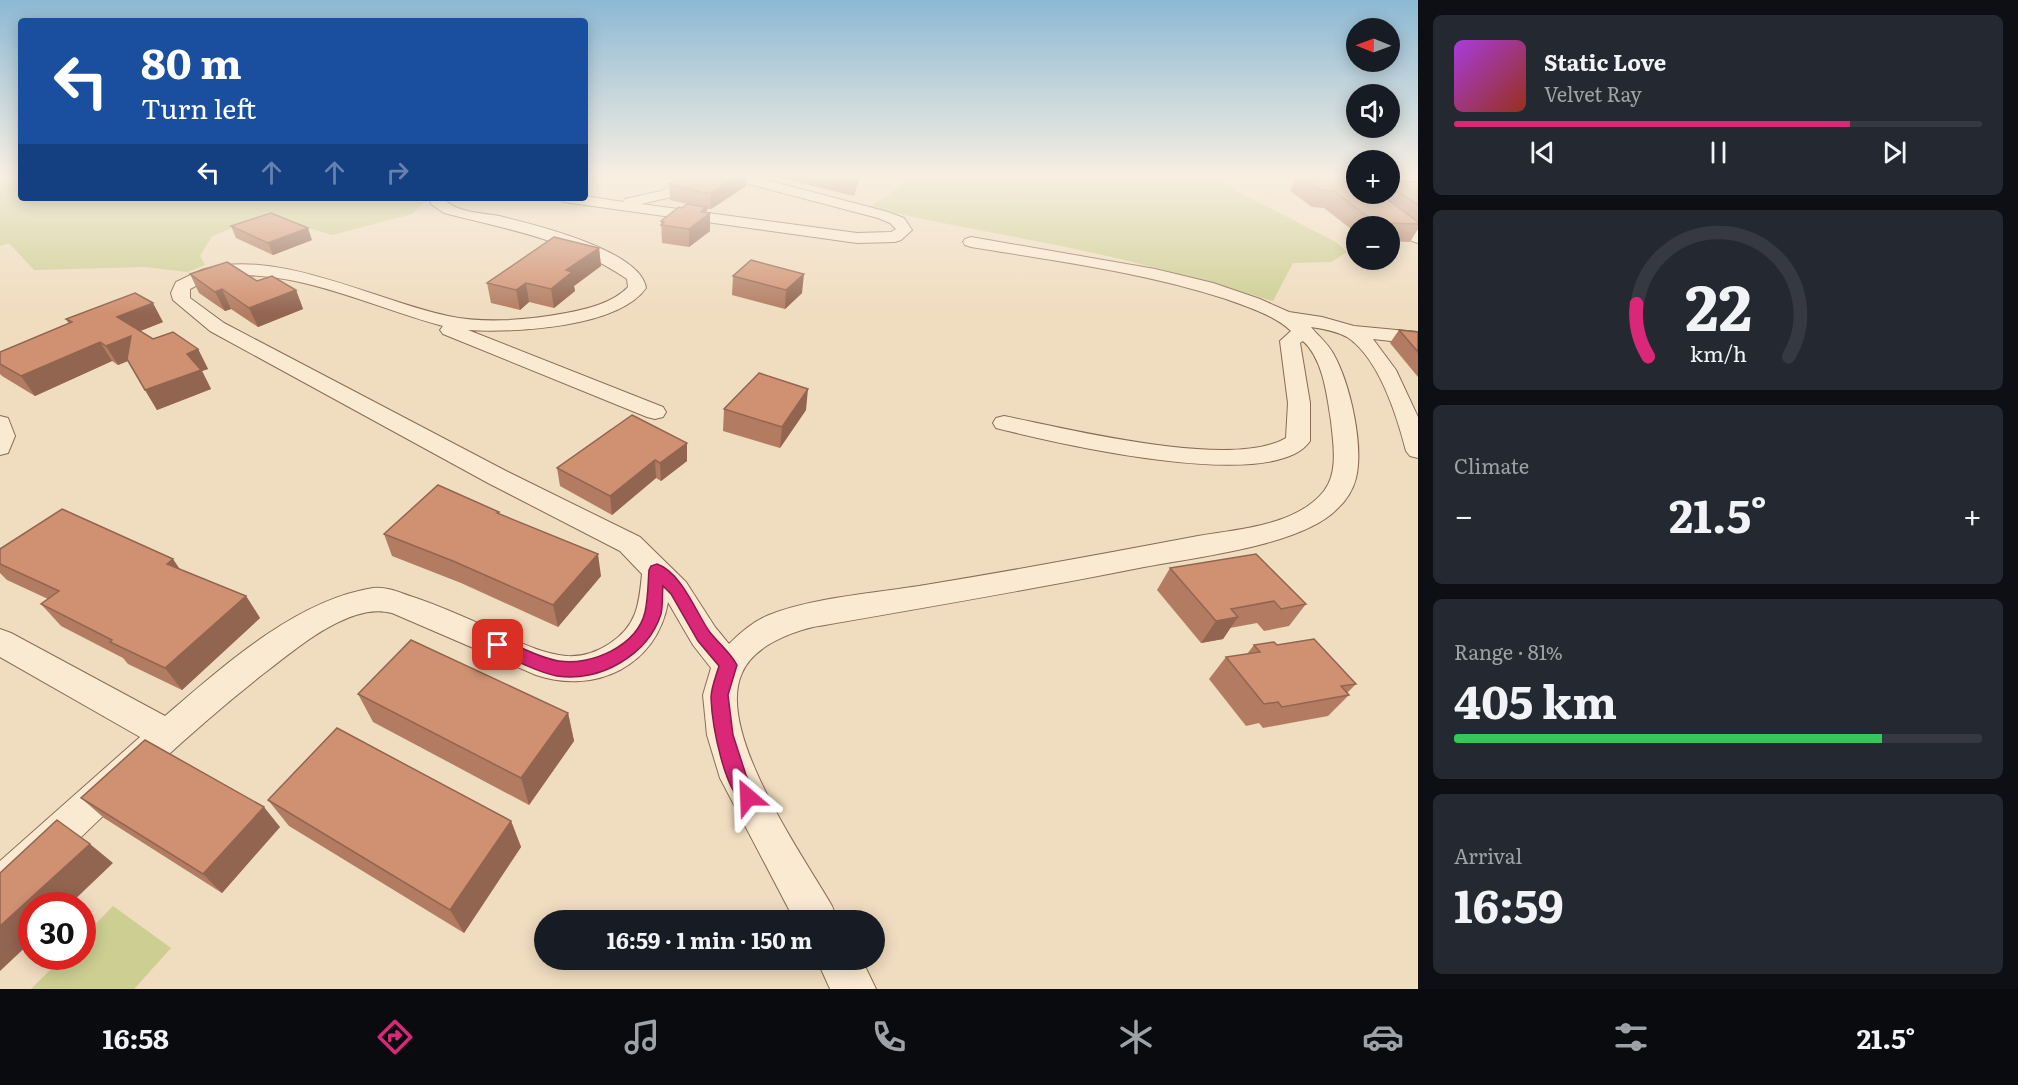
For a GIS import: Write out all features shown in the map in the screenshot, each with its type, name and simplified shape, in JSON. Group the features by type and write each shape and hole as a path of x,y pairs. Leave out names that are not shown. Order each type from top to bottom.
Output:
{"street":[{"path":"501,221 535,229 590,249 633,275 637,288 630,297 598,310 560,319 524,323 466,324 406,310 290,274 216,272 189,281 182,286 180,293 182,300 217,327 487,472 630,544 676,590 704,636 728,665"},
{"path":"732,221 857,238 895,237 904,230 897,221"},
{"path":"1396,221 1418,238"},
{"path":"811,910 738,778 724,735 719,695 728,665 753,639 778,624 813,615 1136,559 1202,544 1268,533 1302,522 1325,506 1343,488 1347,457 1332,374 1315,340 1294,324 1227,292 1175,278 971,242"},
{"path":"406,310 654,412"},
{"path":"1294,324 1331,325 1349,331 1418,338"},
{"path":"1004,423 1143,451 1228,458 1278,453 1298,441 1299,403 1290,340 1294,324"},
{"path":"1349,331 1362,340 1375,354 1407,418 1418,451"},
{"path":"0,423 4,434 4,442 0,448"},
{"path":"0,888 168,735 286,639 335,610 362,601 376,599 389,601 444,619 516,654 555,668 576,670 602,665 630,646 644,632 653,613 657,570"},
{"path":"0,642 168,735"},
{"path":"844,970 854,989"}],"green space":[{"path":"0,221 250,221 212,236 200,256 205,265 187,272 145,267 34,270 9,243 0,246"},
{"path":"286,221 385,221 332,235"},
{"path":"935,221 1295,221 1336,242 1346,251 1331,262 1293,263 1273,301 1100,254"},
{"path":"113,906 171,948 134,989 31,989 50,970 96,970 96,924"}],"building":[{"path":"246,221 291,221 308,228 268,243 231,226"},
{"path":"661,221 699,221 689,229 661,225 664,222"},
{"path":"1400,221 1417,221 1418,224 1400,223"},
{"path":"554,237 599,248 566,270 572,272 551,289 526,283 516,290 487,283"},
{"path":"751,260 804,274 786,290 733,276"},
{"path":"227,262 257,281 272,276 296,290 249,308 222,289 215,292 190,274"},
{"path":"135,293 153,303 117,317 153,339 173,332 198,349 187,354 201,370 145,390 127,359 131,336 106,346 100,342 21,376 0,364 0,352 72,322 66,319"},
{"path":"1399,330 1418,332 1418,352"},
{"path":"759,373 808,389 782,427 724,409"},
{"path":"632,415 687,443 660,463 655,460 610,496 557,468"},
{"path":"438,485 499,512 497,513 598,554 553,605 453,561 384,534"},
{"path":"62,509 173,559 167,564 246,596 165,668 110,642 112,640 41,604 59,591 0,564 0,549"},
{"path":"1256,554 1306,604 1281,609 1274,601 1231,609 1238,617 1216,621 1170,568"},
{"path":"1314,639 1356,684 1341,686 1349,695 1282,707 1278,702 1264,704 1226,657 1260,652 1254,645 1274,642 1277,645"},
{"path":"411,640 568,713 521,778 358,694"},
{"path":"337,728 511,821 450,910 268,800"},
{"path":"145,740 264,807 203,874 81,798"},
{"path":"57,820 90,844 37,892 18,892 18,910 0,926 0,873"}],"route":[{"path":"498,645 555,668 576,670 602,665 630,646 644,632 653,613 657,570 686,603 704,636 728,665 719,695 724,735 738,778 748,797"}]}
